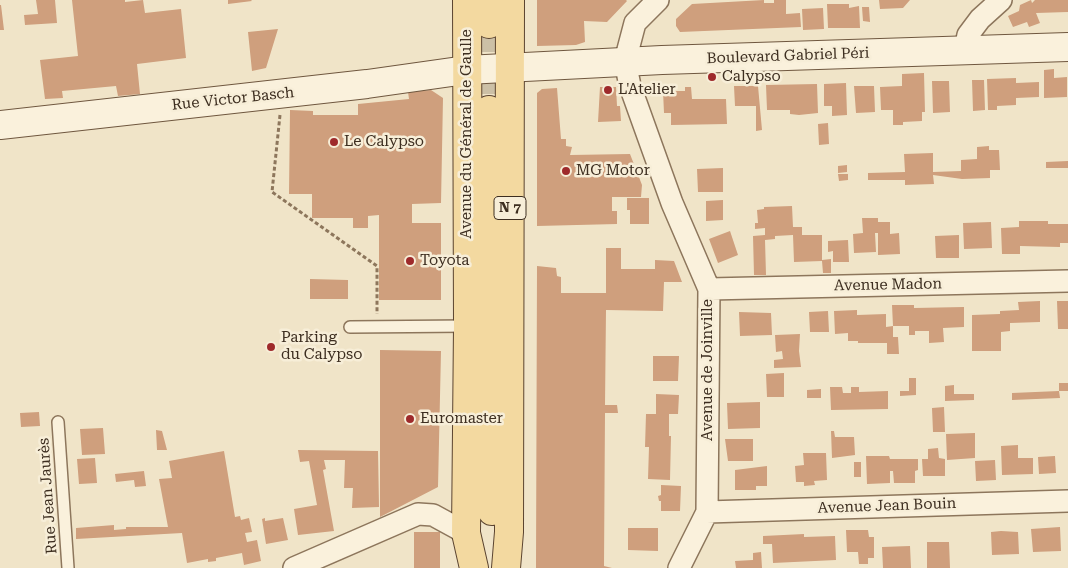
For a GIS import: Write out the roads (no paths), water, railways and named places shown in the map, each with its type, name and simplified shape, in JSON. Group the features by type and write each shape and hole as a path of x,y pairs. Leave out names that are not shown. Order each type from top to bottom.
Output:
{"main road":[{"name":"Avenue du Général de Gaulle","path":"467,0 468,326 466,533 475,568"},
{"name":"N 7","path":"506,568 509,532 510,0"},
{"name":"Boulevard Gabriel Péri","path":"510,67 965,49 1067,47"},
{"name":"Rue Victor Basch","path":"0,125 466,70 510,67"},
{"name":"Avenue du Général de Gaulle","path":"489,110 488,436 495,568"},
{"name":"Avenue du Général de Gaulle","path":"475,568 488,436"}],"street":[{"path":"625,62 635,23 658,0"},
{"path":"965,49 968,35 980,20 1001,0"},
{"name":"Avenue de Joinville","path":"625,62 630,86 672,203 709,289 706,512 679,568"},
{"name":"Avenue Madon","path":"709,289 1068,281"},
{"name":"Avenue Jean Bouin","path":"706,512 1068,501"},
{"path":"302,566 418,514 433,515 466,533"}],"lane":[{"path":"350,327 468,326"},
{"path":"488,372 510,350"},
{"name":"Rue Jean Jaurès","path":"58,422 68,568"}],"tunnel":[{"path":"489,24 489,110"}],"place":[{"name":"Calypso","path":"712,77"},
{"name":"L'Atelier","path":"608,90"},
{"name":"Le Calypso","path":"334,142"},
{"name":"MG Motor","path":"566,171"},
{"name":"Toyota","path":"410,261"},
{"name":"Parking du Calypso","path":"271,347"},
{"name":"Euromaster","path":"410,419"}]}
